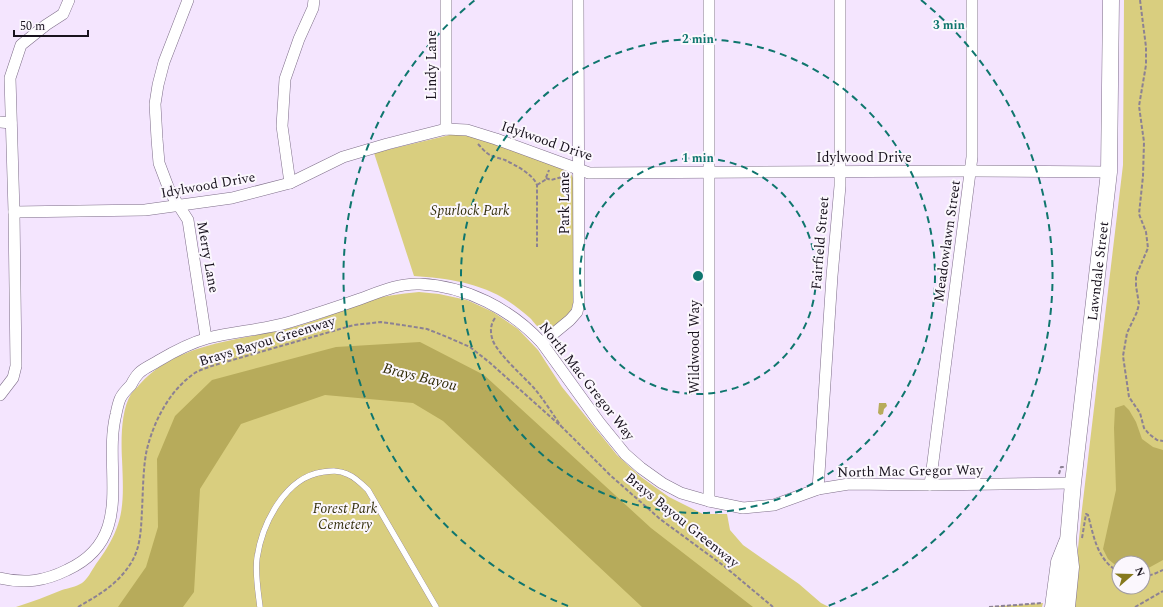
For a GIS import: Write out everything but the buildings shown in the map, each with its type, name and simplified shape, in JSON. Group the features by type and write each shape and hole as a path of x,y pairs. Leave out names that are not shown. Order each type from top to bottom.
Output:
{"main road":[{"name":"Lawndale Street","path":"1067,607 1071,567 1068,541 1073,483 1109,172 1111,0"},
{"name":"Lawndale Street","path":"1048,605 1059,562 1068,541"}],"street":[{"path":"0,395 13,378 16,366 14,212 6,123 10,78 21,45 46,25 63,14 69,0"},
{"name":"Merry Lane","path":"188,0 164,62 155,104 159,163 170,192 188,220 206,338"},
{"path":"290,183 282,126 285,79 299,39 313,8 314,0"},
{"name":"Lindy Lane","path":"446,0 446,129"},
{"name":"Park Lane","path":"542,343 570,320 577,312 579,303 575,172 578,0"},
{"name":"Wildwood Way","path":"709,0 709,501"},
{"name":"Fairfield Street","path":"818,489 840,172 840,0"},
{"name":"Meadowlawn Street","path":"930,485 971,171 972,0"},
{"name":"Idylwood Drive","path":"14,212 145,210 232,198 290,183 343,157 446,129 467,130 496,139 575,172 1109,172"},
{"name":"North Mac Gregor Way","path":"0,578 14,581 48,579 79,565 91,554 104,537 110,524 113,481 112,429 120,399 139,373 173,352 206,338 288,322 390,288 418,283 449,288 474,296 502,309 517,319 542,343 599,422 625,454 662,483 681,493 743,508 774,505 818,489 849,484 930,485 1073,483"}],"lane":[{"path":"260,607 257,559 261,543 274,510 292,486 304,477 318,472 332,470 346,473 368,490 436,607"}],"path":[{"path":"1140,0 1146,47 1146,65 1140,106 1144,142 1143,176 1139,214 1146,232 1148,248 1136,276 1139,304 1127,332 1123,356 1129,397 1140,413 1144,428 1157,440 1163,441"},
{"path":"476,143 488,154 506,161 531,176 537,185 537,247"},
{"path":"537,185 545,180 550,168"},
{"path":"546,178 551,180 575,172"},
{"name":"Brays Bayou Greenway","path":"502,309 491,323 493,341 534,389 563,428"},
{"name":"Brays Bayou Greenway","path":"78,607 103,593 118,580 132,562 140,541 147,450 155,424 166,404 178,388 193,374 214,365 354,325 381,322 427,329 470,348 489,362 563,428 610,475 660,519 724,566 773,607"},
{"path":"1084,524 1086,514 1088,515 1094,540 1102,558 1111,567"},
{"path":"1151,575 1163,570"},
{"path":"1135,607 1163,591"},
{"path":"989,607 1048,605"}],"green space":[{"path":"1124,0 1163,0 1163,607 1072,607 1082,509 1123,165"},
{"name":"Spurlock Park","path":"458,133 475,136 554,164 570,172 573,178 574,297 572,309 568,315 551,329 544,330 540,328 514,305 498,295 486,290 463,282 414,276 374,153"},
{"name":"Forest Park Cemetery","path":"419,292 439,294 467,300 493,312 518,329 538,350 562,387 617,455 641,477 669,497 703,514 727,514 730,530 743,545 799,584 821,603 829,607 16,607 84,582 106,550 113,538 121,514 123,490 122,434 125,408 132,393 155,370 173,359 213,344 298,326 370,300"},
{"path":"1043,603 1042,607 989,607"}],"shaded area":[{"path":"1124,405 1129,410 1136,422 1142,439 1153,447 1163,450 1163,560 1151,567 1151,555 1111,555 1111,561 1103,549 1116,490 1114,428 1115,408"}],"water":[{"name":"Brays Bayou","path":"420,342 484,375 651,528 753,607 642,607 443,421 413,403 325,395 241,424 200,489 194,592 183,607 118,607 146,567 158,527 157,459 175,416 212,380 336,347"},
{"path":"879,403 886,403 887,406 884,409 883,414 880,415 878,413"}]}
